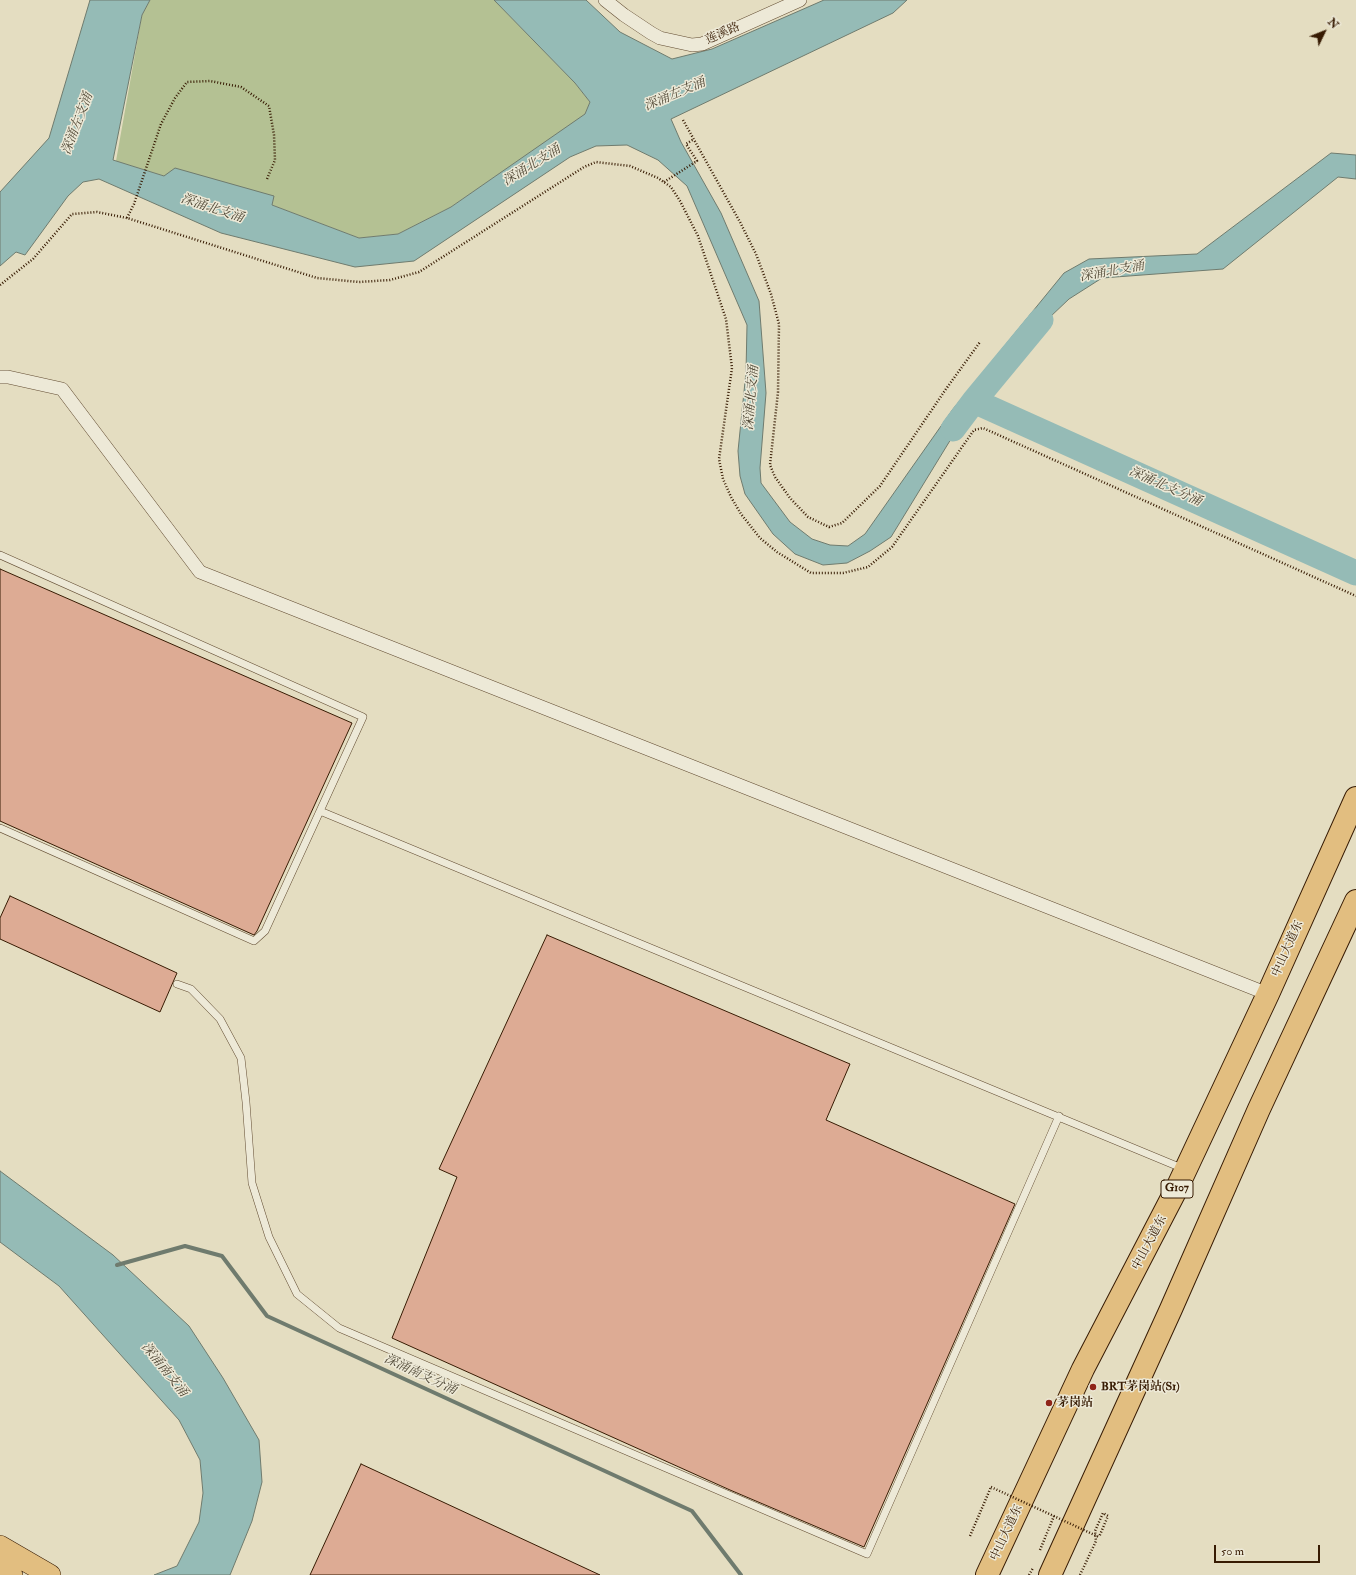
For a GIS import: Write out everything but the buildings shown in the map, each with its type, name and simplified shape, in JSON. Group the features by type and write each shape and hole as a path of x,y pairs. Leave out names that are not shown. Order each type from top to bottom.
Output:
{"highway":[{"name":"中山大道东","path":"988,1575 1083,1369 1164,1217 1268,994 1356,798"},
{"path":"1042,1568 1256,1116 1356,900"}],"main road":[{"path":"0,1546 50,1575"}],"street":[{"name":"莲溪路","path":"605,0 624,16 660,38 692,45 702,44 800,0"},
{"path":"0,377 8,377 62,388 200,572 1268,994"}],"lane":[{"path":"0,555 363,718 265,931 254,942 0,828"},
{"path":"320,811 1186,1169"},
{"path":"177,984 191,989 220,1019 241,1058 252,1183 269,1237 297,1294 339,1328 867,1554 1059,1116"}],"path":[{"path":"127,218 134,204 161,124 175,98 187,82 210,81 241,87 268,106 274,135 275,160 267,179"},
{"path":"683,120 740,222 756,254 771,294 779,324 778,392 770,465 775,477 790,498 808,517 829,527 842,523 880,486 980,342"},
{"path":"664,182 696,161 686,144 694,139"},
{"path":"0,285 33,260 72,214 97,212 127,218 317,278 359,282 390,280 419,272 584,167 596,162 630,166 664,182 671,187 680,201 698,236 726,319 732,368 719,459 723,479 731,497 741,514 760,538 777,552 811,573 843,573 868,567 892,547 974,430 983,428 1356,596"},
{"path":"970,1536 991,1487 1064,1520 1099,1537 1108,1516 1103,1513 1095,1531 1096,1541 1080,1575"},
{"path":"1038,1555 1064,1520"},
{"path":"1029,1575 1042,1568"}],"green space":[{"path":"150,0 494,0 575,83 590,102 585,115 451,207 398,234 359,238 272,205 273,196 164,176 116,161 142,15"}],"water":[{"name":"深涌左支涌","path":"90,0 150,0 142,15 113,160 164,176 175,168 274,196 272,205 359,238 398,234 451,207 585,114 590,102 575,83 494,0 586,0 620,32 672,59 712,49 824,0 907,0 893,13 671,119 681,142 721,213 759,301 766,393 760,468 761,483 790,522 812,539 830,545 848,546 865,534 953,409 1064,273 1089,259 1197,254 1331,153 1356,155 1356,179 1338,177 1223,269 1102,278 1069,299 992,372 891,537 870,551 847,563 823,565 795,554 773,534 745,494 740,476 738,451 746,372 747,325 687,186 658,160 627,145 596,146 570,157 414,261 355,267 221,233 99,179 83,182 68,196 25,255 16,252 0,266 0,192 49,138"},
{"name":"深涌南支涌","path":"0,1171 113,1255 189,1326 223,1378 259,1440 262,1482 252,1521 230,1575 154,1575 177,1566 199,1522 203,1493 200,1460 179,1420 59,1286 0,1242"}],"waterway":[{"name":"深涌北支涌","path":"953,429 974,401 1041,320"},
{"name":"深涌北支分涌","path":"974,401 1356,573"},
{"name":"深涌南支分涌","path":"117,1265 185,1246 222,1256 267,1316 692,1511 741,1575"}],"place":[{"name":"BRT茅岗站(S1)","path":"1093,1387"},
{"name":"茅岗站","path":"1049,1403"}]}
